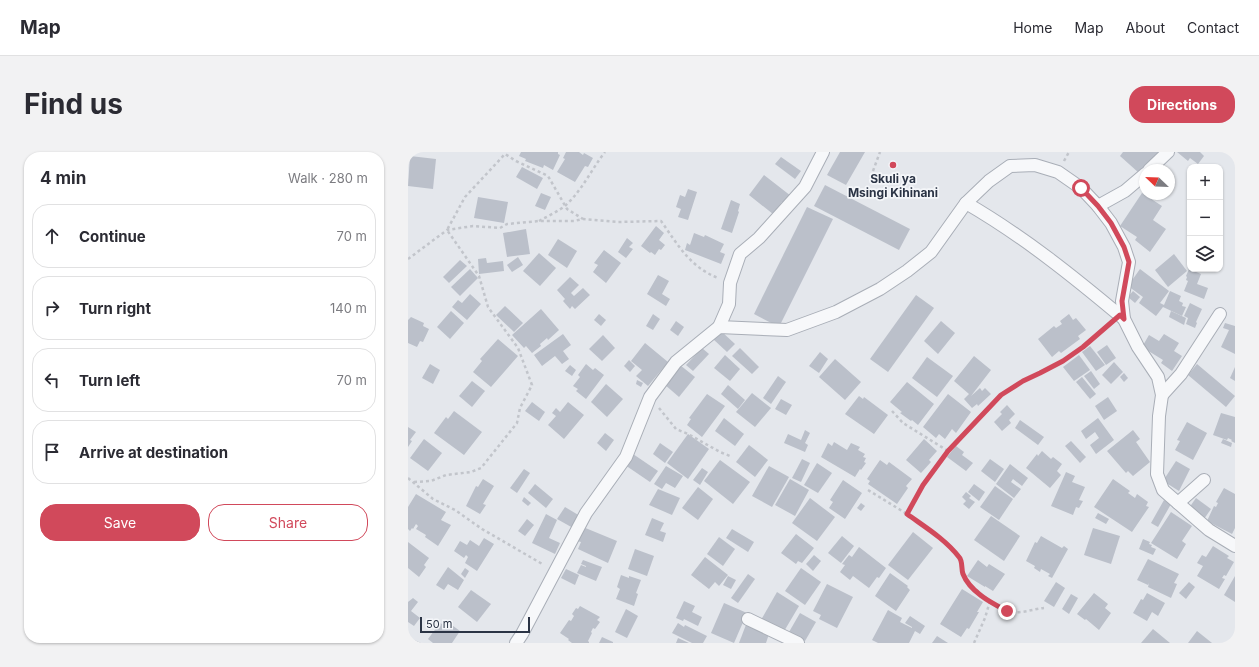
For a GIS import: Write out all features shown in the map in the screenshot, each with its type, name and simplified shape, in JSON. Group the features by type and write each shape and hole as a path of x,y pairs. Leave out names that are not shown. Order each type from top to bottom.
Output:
{"street":[{"path":"516,643 586,513 626,457 650,397 676,362 719,327 729,304 730,283 740,254 758,238 805,187 823,152"},
{"path":"1155,164 1168,152"},
{"path":"719,327 787,330 842,309 880,289 907,271 931,252 966,203 989,181 1010,166 1036,165 1058,172 1081,188 1111,223 1124,247 1129,262 1122,301 1122,317"},
{"path":"1098,206 1125,191 1139,179"},
{"path":"966,203 1054,262 1122,317 1138,347 1158,377 1162,395 1159,416 1157,474 1163,490 1209,530 1235,546"},
{"path":"1162,395 1181,374 1220,314"},
{"path":"1178,503 1204,480"},
{"path":"748,620 798,643"}],"path":[{"path":"539,221 565,206 586,182 594,167 605,152"},
{"path":"873,171 880,152"},
{"path":"408,259 447,230 465,196 505,154 548,176 567,209 583,219"},
{"path":"447,230 473,226 500,228 508,224 539,221 574,221 583,219 617,222 661,221 684,255 706,273 730,283"},
{"path":"414,482 431,481 446,475 471,472 481,468 488,457 517,423 520,408 532,385 518,348 488,308 480,276 447,230"},
{"path":"907,514 923,485 948,451 1001,395 1023,381 1063,361 1122,317"},
{"path":"650,397 676,429 730,456"},
{"path":"892,411 903,423 948,451"},
{"path":"408,478 433,499 455,510 482,529 555,571"},
{"path":"868,490 907,514 950,546 961,559 962,574 969,584 990,602 1007,611 1024,613 1033,609 1044,608"},
{"path":"974,643 990,602"}],"building":[{"path":"521,152 558,152 560,155 553,170 544,165 543,168 525,161 526,159 519,156"},
{"path":"566,152 579,152 583,155 584,153 593,158 588,167 585,166 575,182 557,172 565,159 563,158"},
{"path":"840,152 865,152 846,185 827,175"},
{"path":"1123,152 1159,152 1148,164 1139,164 1139,173 1120,156"},
{"path":"1177,152 1200,152 1204,156 1198,164 1190,158 1188,161"},
{"path":"410,156 436,159 433,189 408,186"},
{"path":"781,157 801,171 795,179 775,164"},
{"path":"522,167 543,178 537,189 516,177"},
{"path":"764,175 791,196 784,204 782,202 773,214 749,195"},
{"path":"825,185 910,229 899,250 814,206"},
{"path":"688,189 697,192 688,220 678,217 681,209 676,207 680,195 685,197"},
{"path":"541,193 551,197 545,210 535,206"},
{"path":"478,197 508,202 504,223 474,218"},
{"path":"1139,198 1139,200 1153,200 1162,206 1153,220 1166,229 1150,252 1135,240 1137,237 1120,226"},
{"path":"731,200 740,204 732,233 721,229"},
{"path":"807,207 833,219 779,327 754,314"},
{"path":"656,226 664,233 659,240 665,245 661,250 659,249 655,255 641,246"},
{"path":"526,229 530,254 507,257 503,233"},
{"path":"694,233 704,237 705,235 724,244 720,252 725,254 721,264 685,250 687,243 690,245"},
{"path":"627,238 633,243 629,247 633,249 626,258 618,252"},
{"path":"558,239 577,251 567,268 548,255"},
{"path":"604,250 621,263 606,283 593,272 598,265 594,263"},
{"path":"539,253 556,268 540,286 523,271"},
{"path":"1174,254 1187,271 1168,287 1155,270"},
{"path":"518,257 523,265 512,272 507,265"},
{"path":"486,258 487,263 503,261 504,271 479,274 478,259"},
{"path":"460,260 467,266 449,283 443,277"},
{"path":"470,269 478,278 460,296 451,287"},
{"path":"1140,269 1169,291 1160,303 1164,305 1170,291 1181,296 1179,301 1183,303 1182,306 1186,307 1182,316 1163,307 1156,316 1139,303 1143,297 1128,286"},
{"path":"1188,272 1196,272 1201,274 1197,284 1208,288 1204,299 1184,291 1188,281 1186,280"},
{"path":"658,275 669,281 662,294 670,299 666,306 647,294"},
{"path":"570,277 579,285 571,293 574,296 583,288 590,295 575,309 572,306 570,309 563,301 565,299 557,290"},
{"path":"1133,291 1140,297 1135,303 1128,297"},
{"path":"470,294 481,304 467,320 452,307 458,300 462,303"},
{"path":"916,295 934,308 888,372 870,359"},
{"path":"1190,303 1202,309 1195,328 1186,324 1188,318 1184,316"},
{"path":"505,306 523,323 514,332 496,315"},
{"path":"541,309 559,330 548,340 547,338 540,344 541,346 532,353 526,346 524,348 512,335"},
{"path":"451,311 464,323 450,339 437,327"},
{"path":"1171,311 1186,318 1184,325 1169,317"},
{"path":"599,314 606,320 601,326 594,320"},
{"path":"653,314 660,319 653,330 646,326"},
{"path":"1069,314 1073,320 1076,318 1086,330 1078,336 1080,339 1061,353 1059,351 1052,357 1038,339 1054,326 1056,328 1062,324 1060,321"},
{"path":"411,317 424,323 423,326 429,329 423,342 420,341 417,347 408,343 408,320"},
{"path":"676,321 684,327 678,336 670,330"},
{"path":"941,321 955,333 938,354 924,341"},
{"path":"1225,323 1235,326 1235,354 1221,347 1229,330 1223,328"},
{"path":"721,331 735,344 727,352 713,339"},
{"path":"563,334 571,345 563,351 569,359 562,364 555,356 542,366 534,355"},
{"path":"1164,334 1179,343 1174,351 1182,356 1172,371 1161,363 1163,360 1142,347 1149,335 1159,341"},
{"path":"603,335 615,348 602,361 589,349"},
{"path":"498,339 518,356 491,387 473,372 482,361 480,359"},
{"path":"645,343 668,362 648,386 636,376 642,370 631,361"},
{"path":"1107,345 1116,358 1106,365 1097,352"},
{"path":"1090,346 1105,365 1096,371 1082,352"},
{"path":"702,348 709,354 693,371 686,365"},
{"path":"740,348 759,367 752,374 732,356"},
{"path":"820,352 828,359 819,373 809,366"},
{"path":"725,355 740,369 730,381 714,368"},
{"path":"1079,355 1090,370 1074,381 1063,367"},
{"path":"974,356 991,370 971,396 980,388 982,391 985,388 991,394 978,406 977,404 972,408 964,399 969,394 954,381"},
{"path":"927,357 953,376 937,397 912,378"},
{"path":"835,359 861,382 845,400 819,377"},
{"path":"629,360 635,366 630,372 624,366"},
{"path":"1114,362 1123,372 1111,384 1102,375"},
{"path":"430,364 440,370 433,384 422,378"},
{"path":"586,364 593,370 595,368 604,375 586,399 576,391 578,389 573,386 580,377 578,375"},
{"path":"1197,364 1235,396 1226,407 1188,375"},
{"path":"570,365 576,370 572,376 565,371"},
{"path":"680,365 695,377 679,397 664,384"},
{"path":"1235,367 1235,381 1230,378"},
{"path":"1091,371 1100,384 1094,389 1084,376"},
{"path":"1124,373 1128,378 1124,382 1120,377"},
{"path":"778,376 786,382 771,404 763,398"},
{"path":"1082,377 1096,394 1090,399 1076,382"},
{"path":"637,380 643,383 641,387 636,384"},
{"path":"472,381 485,391 472,407 459,396"},
{"path":"907,382 934,404 918,425 900,413 902,412 890,402"},
{"path":"606,384 623,399 607,417 591,402"},
{"path":"728,385 745,400 738,409 721,394"},
{"path":"752,393 771,408 755,427 736,412"},
{"path":"707,394 725,406 702,437 687,425 691,419 689,418"},
{"path":"948,394 971,412 956,433 952,429 945,439 939,434 936,438 923,427"},
{"path":"859,396 863,399 864,397 888,415 874,434 845,414"},
{"path":"1108,397 1117,411 1104,420 1095,406"},
{"path":"781,399 792,405 786,415 775,409"},
{"path":"532,402 545,412 539,421 525,411"},
{"path":"568,402 584,415 564,439 548,425 556,416 552,413 556,408 560,412"},
{"path":"1007,405 1015,414 1009,420 1011,423 1002,431 994,422 1002,414 1000,412"},
{"path":"454,411 482,432 464,455 434,433 446,417 448,419"},
{"path":"1221,413 1235,417 1235,443 1228,438 1227,440 1213,435"},
{"path":"724,418 744,434 735,446 715,431"},
{"path":"1098,418 1114,440 1096,454 1090,445 1099,438 1095,432 1086,439 1081,431"},
{"path":"1020,420 1044,437 1038,445 1015,428"},
{"path":"1187,422 1207,433 1193,460 1175,450 1180,441 1177,440"},
{"path":"408,427 416,432 410,440 412,441 408,447"},
{"path":"805,430 810,433 805,443 808,445 805,452 784,443 788,434 801,440"},
{"path":"1133,430 1140,439 1136,442 1150,462 1133,476 1128,471 1126,473 1107,451"},
{"path":"605,433 614,440 606,451 597,443"},
{"path":"688,434 709,449 688,479 667,463"},
{"path":"424,439 442,453 428,471 410,458"},
{"path":"924,439 937,451 929,460 931,462 921,473 906,460"},
{"path":"1223,439 1232,443 1231,447 1221,443"},
{"path":"1071,441 1086,457 1080,463 1065,446"},
{"path":"834,442 847,450 851,443 860,447 858,450 865,454 863,457 866,458 864,462 866,463 855,477 821,457 828,443 832,446"},
{"path":"660,443 673,452 665,463 653,454"},
{"path":"749,445 768,460 755,477 736,462"},
{"path":"956,446 964,452 962,455 973,463 966,471 947,457"},
{"path":"1042,451 1051,459 1053,457 1062,464 1057,471 1061,475 1050,488 1026,468 1037,454 1038,456"},
{"path":"633,454 658,471 650,482 625,465"},
{"path":"802,459 810,463 801,482 792,478"},
{"path":"990,459 1004,469 995,482 981,471"},
{"path":"720,460 750,482 733,504 704,481"},
{"path":"880,460 887,465 889,462 912,479 906,486 908,488 897,504 868,484 870,481 867,479"},
{"path":"1176,461 1190,469 1179,491 1163,481"},
{"path":"817,463 832,473 818,493 804,485"},
{"path":"1010,464 1028,478 1022,486 1013,479 1011,482 1021,489 1014,498 996,484"},
{"path":"666,466 683,476 675,488 666,483 662,489 654,484"},
{"path":"769,466 789,477 772,507 752,496"},
{"path":"702,468 708,472 700,485 693,480"},
{"path":"524,469 530,473 517,493 510,488"},
{"path":"1066,472 1075,476 1072,482 1085,487 1079,500 1083,501 1079,508 1076,507 1073,515 1051,506"},
{"path":"483,479 494,486 483,504 486,505 480,514 466,506 476,486 478,487"},
{"path":"790,479 809,490 795,516 775,505"},
{"path":"1113,479 1130,491 1128,493 1135,498 1137,494 1148,502 1146,506 1149,507 1132,532 1094,507"},
{"path":"843,480 862,493 845,519 829,508 833,502 830,500"},
{"path":"535,484 553,499 546,508 528,493"},
{"path":"974,484 985,492 979,501 968,492"},
{"path":"995,486 1013,499 999,520 980,507"},
{"path":"698,487 713,499 698,520 682,508"},
{"path":"1224,488 1235,494 1235,528 1232,534 1207,521 1214,506 1216,507 1218,503 1216,502"},
{"path":"658,489 680,498 672,515 649,505"},
{"path":"966,492 971,496 969,498 975,502 969,509 963,504 966,501 962,497"},
{"path":"416,494 446,512 441,520 451,525 438,546 425,537 426,535 416,529 418,526 416,524 410,531 408,529 408,507"},
{"path":"524,497 531,503 528,506 522,501"},
{"path":"810,498 835,517 817,541 792,523"},
{"path":"1196,498 1211,509 1204,519 1189,508"},
{"path":"1164,500 1171,504 1158,527 1151,523"},
{"path":"861,503 865,506 861,511 857,508"},
{"path":"565,507 580,516 573,528 557,519"},
{"path":"1171,512 1192,526 1182,541 1186,544 1177,559 1151,543"},
{"path":"1098,513 1109,519 1106,524 1095,518"},
{"path":"546,514 557,520 549,538 560,543 555,554 532,543"},
{"path":"991,516 1020,536 1004,561 974,540"},
{"path":"652,518 664,523 660,531 666,533 663,542 645,535"},
{"path":"527,519 534,525 525,536 518,531"},
{"path":"583,527 617,541 608,563 578,549 581,542 577,541"},
{"path":"1093,528 1120,536 1111,564 1084,555"},
{"path":"732,529 754,542 748,552 726,538"},
{"path":"913,532 933,548 908,580 888,565"},
{"path":"796,534 814,548 802,563 798,561 796,564 781,553"},
{"path":"842,536 854,546 841,563 828,553"},
{"path":"1041,536 1062,548 1064,546 1068,549 1052,578 1048,576 1050,574 1041,569 1040,572 1034,568 1035,566 1026,561 1035,542 1037,543"},
{"path":"719,537 735,549 723,566 707,554"},
{"path":"484,538 494,544 477,571 465,563 468,557 466,555 464,558 454,551 460,541 467,545 470,540 479,546"},
{"path":"1143,539 1150,542 1149,544 1152,545 1151,547 1156,549 1153,555 1139,549"},
{"path":"408,542 429,558 424,565 426,567 419,577 408,568"},
{"path":"1213,546 1229,556 1227,558 1234,562 1226,576 1224,575 1222,578 1225,579 1219,589 1197,576 1203,566 1197,563 1202,555 1206,557"},
{"path":"859,547 886,568 869,588 853,576 850,580 840,572 845,565 842,564 849,555 852,557"},
{"path":"635,549 654,556 647,576 628,569"},
{"path":"814,555 821,561 813,571 806,564"},
{"path":"705,557 728,575 719,586 715,582 709,589 691,575"},
{"path":"1148,559 1179,574 1174,583 1177,584 1171,598 1148,587 1149,583 1148,585 1137,580"},
{"path":"583,560 602,567 596,581 577,573 581,565 586,567 581,564"},
{"path":"978,560 987,567 989,564 1005,574 993,591 967,576"},
{"path":"448,567 464,580 458,590 448,584 444,590 436,585"},
{"path":"465,568 469,571 465,578 461,574"},
{"path":"801,568 821,582 805,605 785,591"},
{"path":"566,569 579,575 575,585 561,578"},
{"path":"890,573 908,586 907,587 910,590 896,611 875,596"},
{"path":"748,574 755,579 738,603 731,598"},
{"path":"621,575 641,580 636,593 638,594 634,606 616,599 620,589 617,587"},
{"path":"728,576 736,580 731,589 723,585"},
{"path":"1235,576 1235,602 1224,595"},
{"path":"1056,582 1065,588 1054,607 1044,601"},
{"path":"1189,582 1195,587 1186,599 1179,593"},
{"path":"827,584 853,597 837,628 819,619 821,615 813,611"},
{"path":"962,589 983,602 969,629 967,628 961,637 940,624"},
{"path":"471,590 491,604 477,622 458,607"},
{"path":"777,592 799,606 783,633 761,620"},
{"path":"1094,593 1108,604 1105,608 1111,613 1099,630 1086,619 1085,620 1077,614"},
{"path":"1147,593 1165,603 1158,616 1152,612 1147,621 1133,613 1141,599 1143,600"},
{"path":"1071,594 1078,598 1069,614 1062,609"},
{"path":"413,598 418,602 411,611 420,618 414,626 408,622 408,602"},
{"path":"684,601 695,606 692,612 702,617 698,626 684,619 683,621 676,618"},
{"path":"724,603 747,613 734,643 711,633"},
{"path":"580,606 600,617 597,620 600,622 591,632 592,633 588,641 589,643 572,643 560,633 569,620 571,621 574,616 572,614 576,608 578,609"},
{"path":"626,609 638,616 627,638 615,632"},
{"path":"888,610 902,618 900,622 912,628 905,623 910,616 925,626 920,634 915,631 909,643 878,643 872,640"},
{"path":"800,613 816,622 805,641 789,632"},
{"path":"445,620 460,631 452,643 433,643 428,639 440,623 442,624"},
{"path":"747,622 770,631 766,643 739,643"},
{"path":"678,623 707,636 703,643 692,643 672,633"},
{"path":"1153,629 1170,643 1141,643"},
{"path":"1197,631 1212,643 1188,643"},
{"path":"937,636 948,643 932,643"},
{"path":"408,637 421,643 408,643"},
{"path":"602,637 613,642 613,643 599,643"},
{"path":"678,638 689,643 676,643"}],"place":[{"name":"Skuli ya Msingi Kihinani","path":"893,165"}],"route":[{"path":"1007,611 990,602 969,584 962,574 961,559 950,546 907,514 923,485 948,451 1001,395 1023,381 1063,361 1083,347 1120,315 1124,319 1122,301 1129,262 1124,247 1111,223 1081,188"}]}
